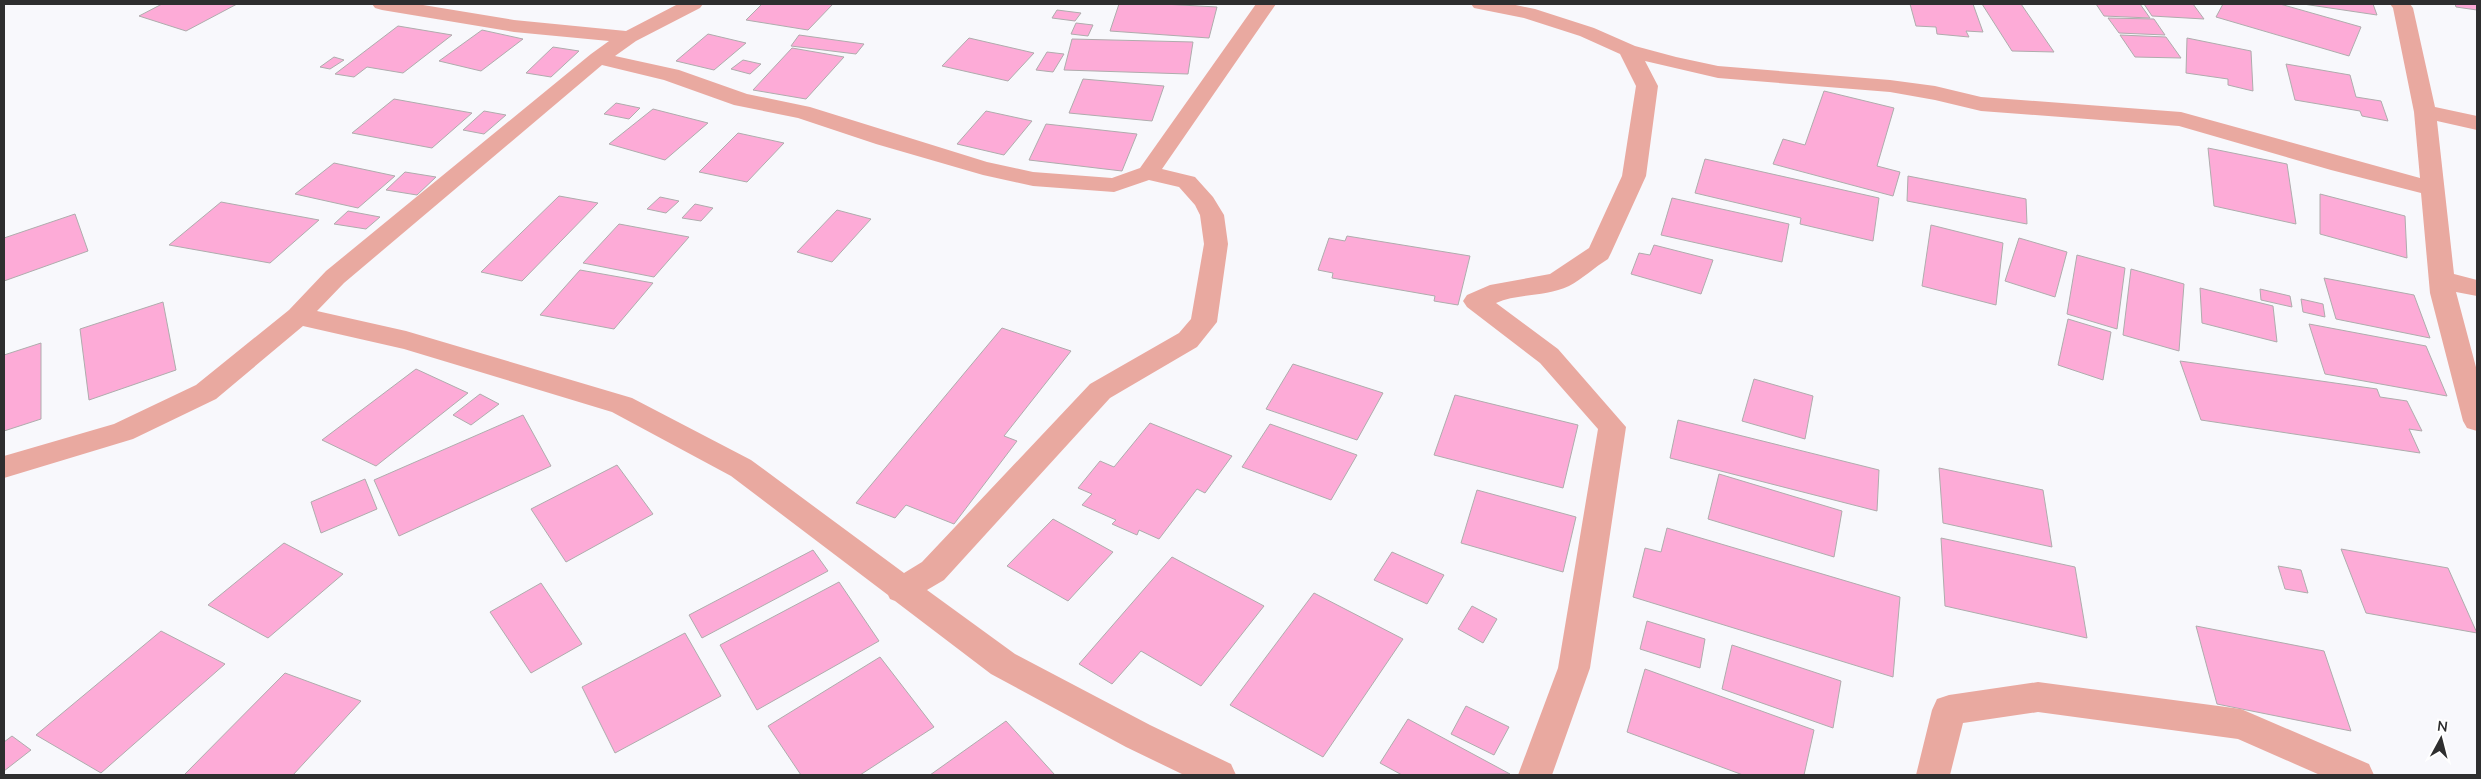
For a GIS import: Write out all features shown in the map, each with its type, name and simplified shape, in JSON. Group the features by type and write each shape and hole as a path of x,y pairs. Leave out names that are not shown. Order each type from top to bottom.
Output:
{"street":[{"path":"382,4 514,26 629,37"},
{"path":"4,467 123,432 206,392 298,316 335,277 598,58 629,37 692,4"},
{"path":"1148,173 1266,4"},
{"path":"1481,4 1528,13 1587,32 1628,50 1673,63 1718,72 1890,86 1935,93 1981,104 2181,119 2339,165 2433,189"},
{"path":"2400,4 2403,8 2425,112 2443,294 2477,421"},
{"path":"1535,775 1574,668 1612,427 1549,356 1476,301 1499,291 1559,280 1599,253 1634,176 1647,86 1628,50"},
{"path":"598,58 671,74 742,100 802,112 934,154 1033,179 1114,185 1148,173 1187,182 1205,202 1212,215 1216,244 1204,322 1188,340 1100,391 933,571 901,590"},
{"path":"2425,112 2477,123"},
{"path":"2442,280 2477,288"},
{"path":"298,316 406,340 622,405 741,468 901,590 1003,664 1138,736 1218,775"},
{"path":"1933,775 1949,710 2038,697 2241,724 2357,775"}],"building":[{"path":"162,4 237,4 186,31 139,16"},
{"path":"762,4 833,4 808,30 746,20"},
{"path":"1119,4 1217,7 1209,38 1110,31"},
{"path":"1910,4 1973,4 1983,32 1966,31 1969,37 1937,34 1936,27 1916,26"},
{"path":"1982,4 2021,4 2054,52 2012,51"},
{"path":"2096,4 2140,4 2150,18 2104,16"},
{"path":"2144,4 2193,4 2204,19 2152,16"},
{"path":"2223,4 2280,4 2361,27 2349,56 2216,17"},
{"path":"2303,4 2373,4 2377,15"},
{"path":"2455,4 2477,4 2477,10 2456,7"},
{"path":"1057,10 1081,13 1075,21 1052,18"},
{"path":"2108,18 2154,19 2165,35 2119,33"},
{"path":"1076,23 1093,25 1088,36 1071,34"},
{"path":"398,26 452,35 403,73 367,67 354,77 335,74"},
{"path":"482,30 523,39 481,71 439,61"},
{"path":"708,34 746,43 714,70 676,61"},
{"path":"799,35 864,44 856,54 791,46"},
{"path":"2120,35 2166,37 2181,58 2135,57"},
{"path":"969,38 1034,53 1008,81 942,66"},
{"path":"2187,38 2251,51 2253,91 2228,85 2228,79 2186,73"},
{"path":"1072,39 1193,42 1188,74 1064,70"},
{"path":"553,47 579,51 551,77 526,73"},
{"path":"792,48 844,57 806,99 753,90"},
{"path":"1047,52 1064,54 1053,72 1036,70"},
{"path":"334,57 344,60 330,69 320,67"},
{"path":"743,60 761,64 750,74 731,69"},
{"path":"2286,64 2350,75 2356,97 2381,101 2388,121 2362,116 2360,111 2295,100"},
{"path":"1083,79 1164,86 1152,121 1069,113"},
{"path":"1824,91 1894,108 1877,166 1900,172 1893,196 1773,164 1783,139 1805,145"},
{"path":"394,99 472,113 432,148 352,133"},
{"path":"616,103 640,108 629,119 604,114"},
{"path":"653,109 708,123 665,160 609,144"},
{"path":"484,111 506,115 484,134 463,130"},
{"path":"986,111 1032,121 1004,155 957,144"},
{"path":"1046,124 1137,134 1122,171 1029,160"},
{"path":"738,133 784,143 747,182 699,172"},
{"path":"2208,148 2287,164 2296,224 2214,206"},
{"path":"1705,159 1879,198 1873,241 1800,224 1801,218 1695,193"},
{"path":"334,163 395,176 358,208 295,194"},
{"path":"405,172 436,177 417,195 386,190"},
{"path":"1908,176 2026,199 2027,224 1907,201"},
{"path":"2320,194 2405,216 2407,258 2320,234"},
{"path":"559,196 598,203 522,281 481,272"},
{"path":"660,197 679,201 666,213 647,209"},
{"path":"1672,198 1789,224 1782,262 1661,235"},
{"path":"221,202 319,220 270,263 169,245"},
{"path":"695,204 713,208 701,221 682,218"},
{"path":"837,210 871,219 832,262 797,252"},
{"path":"348,211 380,217 366,229 334,224"},
{"path":"75,214 88,251 4,281 4,238"},
{"path":"619,224 689,237 654,277 583,263"},
{"path":"1931,225 2003,243 1996,305 1922,286"},
{"path":"1347,236 1470,256 1458,305 1434,301 1435,296 1332,278 1333,273 1318,270 1329,238 1345,241"},
{"path":"2019,238 2067,252 2055,297 2005,281"},
{"path":"1654,245 1713,260 1701,294 1631,274 1639,253 1650,255"},
{"path":"2077,255 2125,268 2117,329 2067,314"},
{"path":"2131,269 2184,284 2179,351 2123,335"},
{"path":"580,270 653,283 614,329 540,315"},
{"path":"2324,278 2414,295 2430,338 2336,319"},
{"path":"2200,288 2273,306 2277,342 2202,323"},
{"path":"2260,289 2290,296 2292,307 2261,300"},
{"path":"2301,299 2323,304 2325,317 2303,312"},
{"path":"163,302 176,370 89,400 80,329"},
{"path":"2068,319 2111,332 2103,380 2058,365"},
{"path":"2309,324 2426,346 2447,396 2325,374"},
{"path":"1002,328 1071,351 1004,436 1017,441 954,524 906,505 895,518 856,503"},
{"path":"41,343 41,419 4,431 4,355"},
{"path":"2180,361 2377,389 2380,397 2407,401 2422,431 2409,429 2420,453 2201,420"},
{"path":"1293,364 1383,393 1357,440 1266,409"},
{"path":"416,369 468,393 376,466 322,440"},
{"path":"1754,379 1813,396 1805,439 1742,421"},
{"path":"480,394 499,404 471,425 453,415"},
{"path":"1455,395 1578,425 1563,488 1434,455"},
{"path":"523,415 551,466 399,536 374,480"},
{"path":"1678,420 1879,470 1877,511 1670,458"},
{"path":"1150,423 1232,456 1205,493 1197,489 1159,539 1139,530 1137,535 1112,524 1116,520 1082,505 1092,494 1078,488 1100,461 1114,467"},
{"path":"1270,424 1357,455 1331,500 1242,467"},
{"path":"617,465 653,514 566,562 531,509"},
{"path":"1939,468 2043,490 2052,547 1943,523"},
{"path":"1719,474 1842,511 1834,557 1708,519"},
{"path":"365,479 377,509 321,533 311,502"},
{"path":"1477,490 1576,517 1563,572 1461,543"},
{"path":"1053,519 1113,552 1068,601 1007,566"},
{"path":"1667,528 1900,597 1893,677 1633,597 1645,548 1661,552"},
{"path":"1941,538 2075,567 2087,638 1945,606"},
{"path":"284,543 343,574 268,638 208,605"},
{"path":"2341,549 2448,568 2477,633 2366,613"},
{"path":"813,550 828,571 702,638 689,615"},
{"path":"1392,552 1444,575 1427,604 1374,580"},
{"path":"1172,557 1264,606 1201,686 1141,651 1112,684 1079,664"},
{"path":"2278,566 2301,570 2308,593 2285,589"},
{"path":"839,582 879,641 757,710 720,645"},
{"path":"541,583 582,644 531,673 490,612"},
{"path":"1314,593 1403,639 1323,757 1230,705"},
{"path":"1472,606 1497,619 1483,643 1458,629"},
{"path":"1647,621 1705,639 1700,668 1640,649"},
{"path":"2196,626 2324,651 2351,731 2217,704"},
{"path":"161,631 225,664 101,773 36,735"},
{"path":"685,633 721,696 615,753 582,687"},
{"path":"1732,645 1841,681 1833,728 1722,689"},
{"path":"880,657 934,727 860,775 801,775 768,726"},
{"path":"1645,669 1814,730 1804,775 1743,775 1627,732"},
{"path":"285,673 361,701 293,775 184,775"},
{"path":"1466,706 1509,727 1494,755 1451,734"},
{"path":"1408,719 1510,774 1402,775 1380,763"},
{"path":"1006,721 1055,775 930,775"},
{"path":"12,736 31,750 4,771 4,742"}]}
